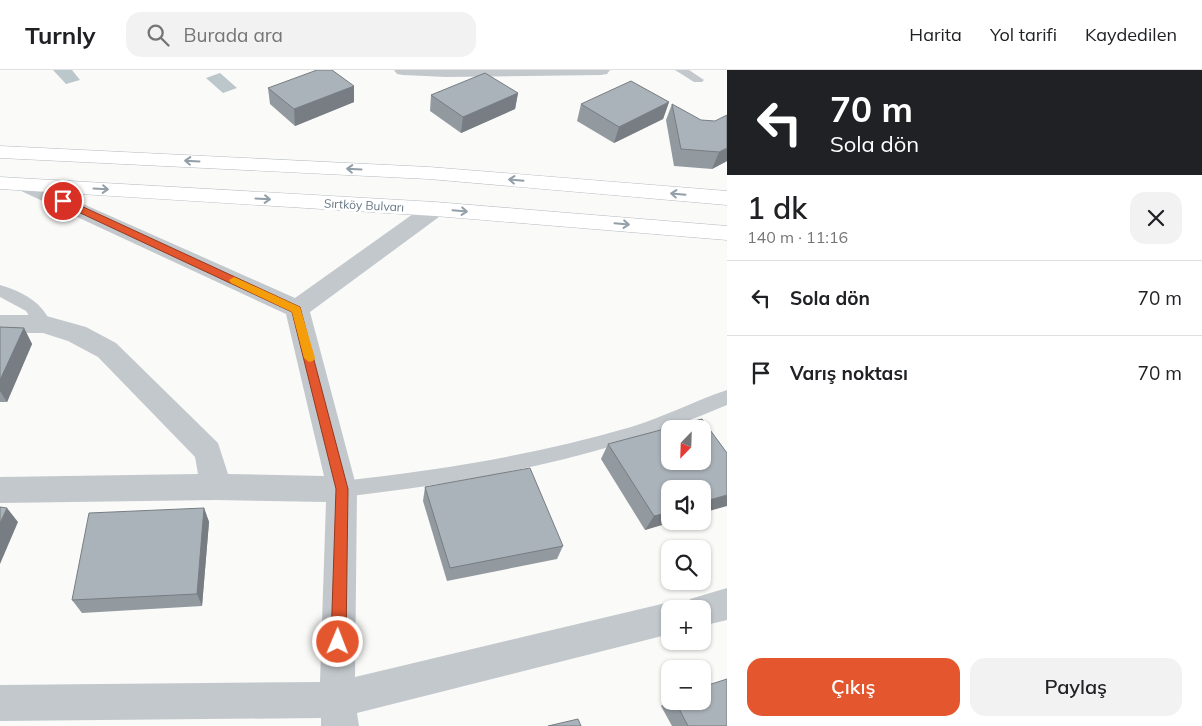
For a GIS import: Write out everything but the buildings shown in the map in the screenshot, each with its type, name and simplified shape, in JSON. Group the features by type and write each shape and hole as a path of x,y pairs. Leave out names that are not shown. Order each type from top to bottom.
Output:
{"main road":[{"path":"0,152 429,173 727,198"},
{"name":"Sırtköy Bulvarı","path":"13,184 436,209 727,233"}],"street":[{"path":"403,70 446,72 600,70"},
{"path":"13,184 297,310"},
{"path":"297,310 436,209"},
{"path":"297,310 342,489 339,713"},
{"path":"0,324 43,324 77,334 107,350 208,452 216,487"},
{"path":"0,490 216,487 342,489"},
{"path":"711,608 727,604"},
{"path":"0,703 339,713 661,621"}],"lane":[{"path":"681,70 698,80"},
{"path":"0,290 33,308 41,315 43,324"},
{"path":"342,489 414,481 551,456 657,426 727,397"}],"shaded area":[{"path":"53,70 72,70 80,80 66,84"},
{"path":"220,73 237,88 223,93 206,78"}],"slow traffic":[{"path":"234,280 297,310 309,358"}],"route":[{"path":"63,201 297,310 342,489 338,642"}]}
